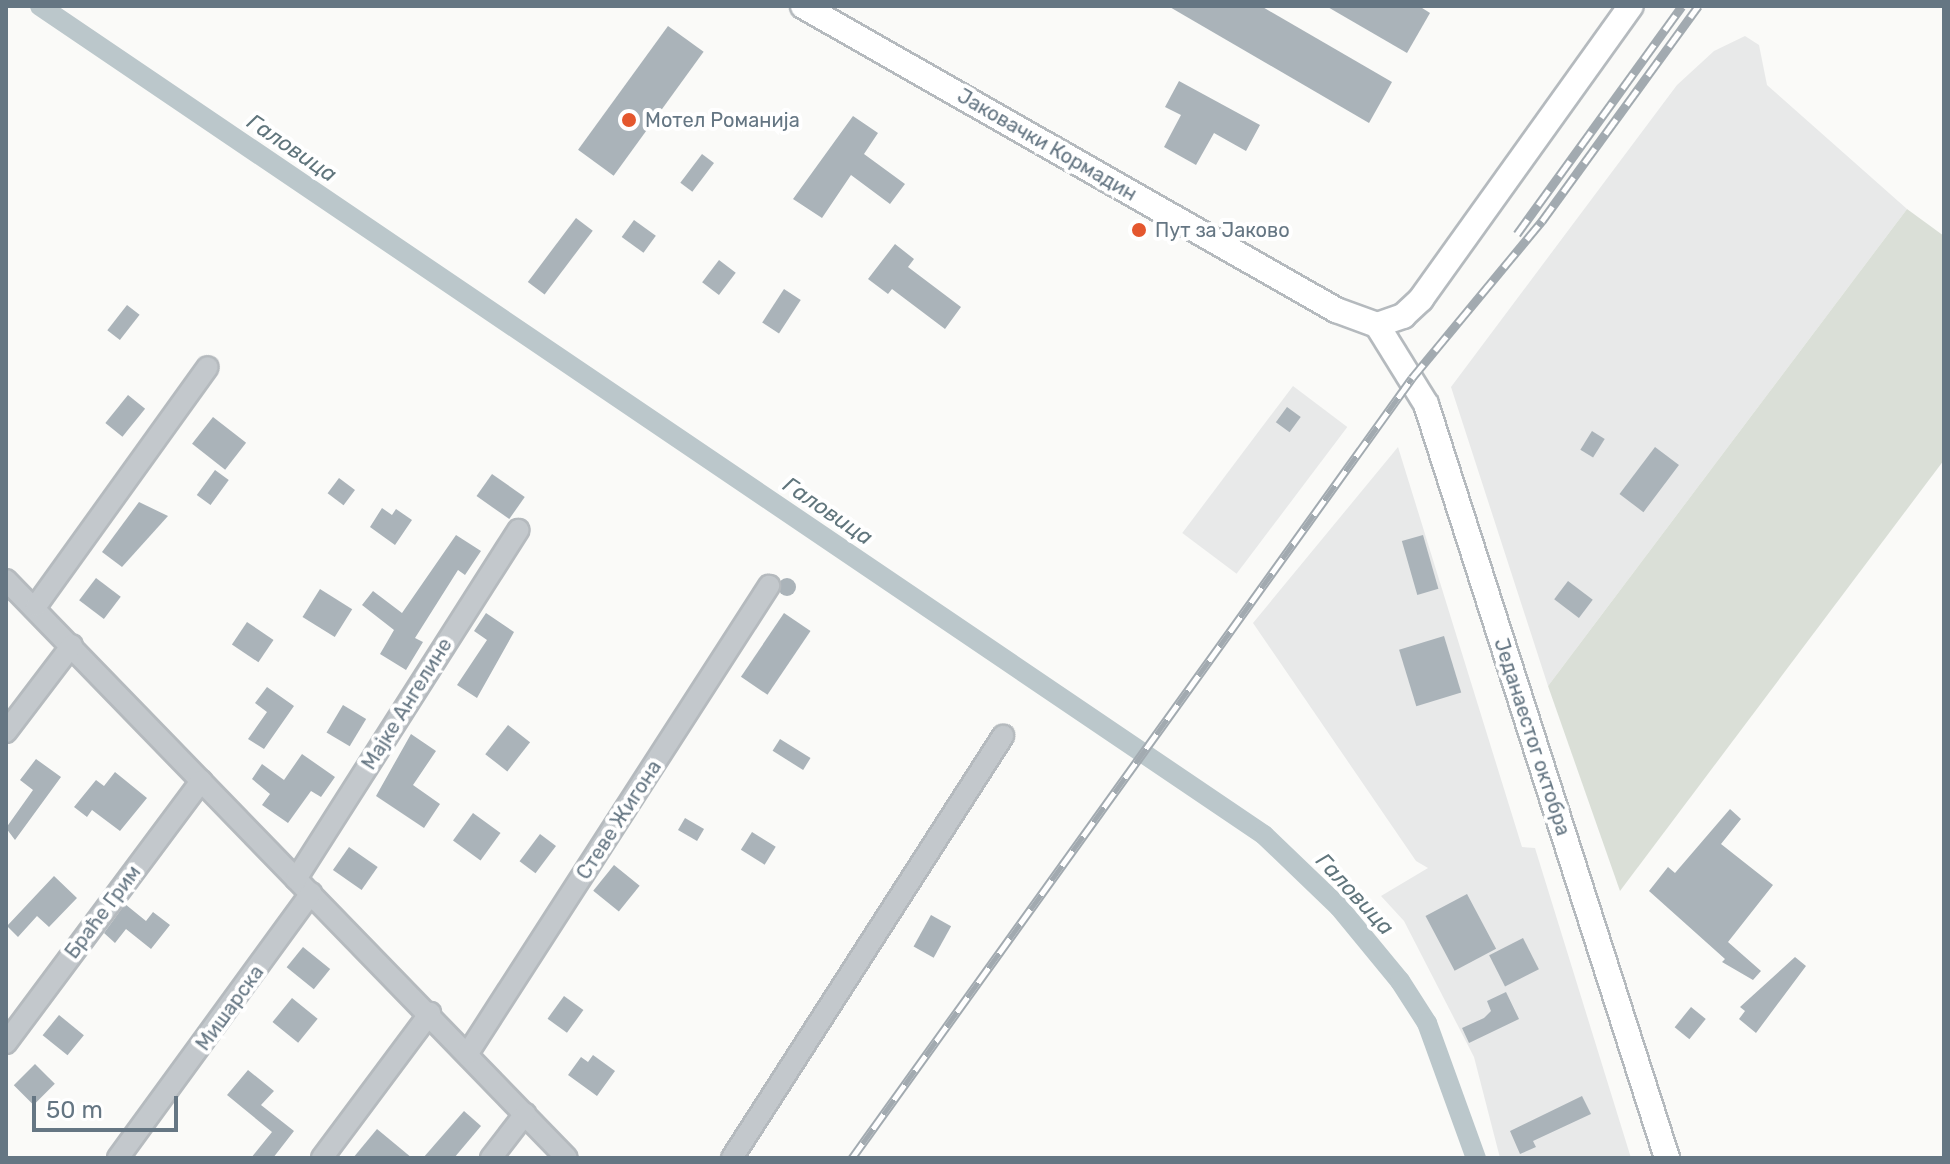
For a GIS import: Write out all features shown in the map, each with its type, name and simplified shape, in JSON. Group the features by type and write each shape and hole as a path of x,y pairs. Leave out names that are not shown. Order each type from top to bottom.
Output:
{"main road":[{"name":"Јаковачки Кормадин","path":"803,6 1336,310 1377,325"},
{"path":"1377,325 1403,316 1421,299 1631,6"},
{"name":"Једанаестог октобра","path":"1377,325 1426,404 1667,1158"}],"street":[{"path":"36,606 208,367"},
{"name":"Мајке Ангелине","path":"304,886 518,530"},
{"path":"6,580 36,606 201,781 430,1013 567,1158"},
{"name":"Стеве Жигона","path":"468,1053 769,586"},
{"path":"6,732 72,645"},
{"path":"732,1158 1003,736"},
{"name":"Браће Грим","path":"6,1043 201,781"},
{"name":"Мишарска","path":"118,1158 304,886"},
{"path":"322,1158 430,1013"},
{"path":"491,1158 525,1114"}],"shaded area":[{"path":"1745,36 1759,45 1767,85 1907,209 1548,686 1451,387 1677,85 1714,51"},
{"path":"1907,209 1944,236 1944,460 1620,891 1548,686"},
{"path":"1293,386 1347,427 1237,574 1182,533"},
{"path":"1398,447 1522,847 1535,848 1631,1158 1500,1158 1474,1057 1404,921 1381,896 1428,868 1416,861 1253,623"}],"building":[{"path":"1168,6 1261,6 1392,82 1369,123"},
{"path":"1326,6 1419,6 1430,13 1407,53"},
{"name":"Мотел Романија","path":"668,26 704,52 614,176 578,150"},
{"path":"1179,81 1260,125 1246,151 1214,133 1196,165 1164,147 1181,115 1165,107"},
{"path":"853,116 878,133 864,154 905,184 890,204 851,175 822,218 793,199"},
{"path":"702,154 714,163 692,192 680,183"},
{"path":"576,218 593,231 545,295 528,282"},
{"path":"634,220 656,236 643,253 622,237"},
{"path":"895,244 914,259 908,267 961,307 945,329 892,289 888,294 868,279"},
{"path":"719,260 736,273 719,295 702,282"},
{"path":"784,289 801,300 779,333 762,323"},
{"path":"127,305 140,315 120,340 107,330"},
{"path":"128,395 145,409 122,437 105,423"},
{"path":"1287,407 1301,417 1290,432 1276,422"},
{"path":"213,417 246,443 225,470 192,444"},
{"path":"1592,431 1605,439 1593,458 1580,450"},
{"path":"1655,447 1679,465 1643,512 1619,494"},
{"path":"215,470 229,480 211,505 197,495"},
{"path":"492,474 525,497 509,519 477,496"},
{"path":"339,478 355,490 344,505 328,493"},
{"path":"139,502 168,516 122,567 102,552"},
{"path":"382,508 392,515 396,509 412,520 395,545 370,527"},
{"path":"456,535 481,551 465,575 458,570 415,638 423,642 406,670 380,654 394,630 362,605 373,591 402,613"},
{"path":"1423,535 1438,589 1417,595 1402,541"},
{"path":"96,578 121,597 104,619 79,600"},
{"path":"787,578 796,587 787,596 778,587"},
{"path":"1568,581 1593,600 1579,618 1554,599"},
{"path":"320,589 352,609 335,637 303,617"},
{"path":"486,613 514,632 477,698 457,685 487,640 474,631"},
{"path":"784,613 811,631 767,695 741,677"},
{"path":"247,622 274,640 258,662 232,644"},
{"path":"1444,636 1461,692 1416,706 1399,650"},
{"path":"267,687 294,706 264,749 248,739 267,712 255,703"},
{"path":"343,705 366,719 350,746 327,732"},
{"path":"508,725 530,742 507,771 485,754"},
{"path":"411,734 436,751 413,785 440,804 424,828 376,796"},
{"path":"780,739 811,758 803,770 773,751"},
{"path":"302,754 335,777 321,797 311,791 288,823 262,805 270,794 252,779 262,764 284,780"},
{"path":"36,759 61,777 15,840 6,828 33,790 20,780"},
{"path":"115,772 147,798 120,831 92,810 87,817 74,807 96,780 104,786"},
{"path":"1730,809 1741,819 1721,844 1773,885 1728,942 1761,971 1753,980 1722,962 1725,959 1649,891 1668,867 1675,873"},
{"path":"473,813 501,833 481,860 453,841"},
{"path":"685,818 704,829 697,841 678,830"},
{"path":"752,832 776,847 765,865 741,850"},
{"path":"540,834 556,846 536,873 520,861"},
{"path":"349,847 378,867 362,890 333,870"},
{"path":"614,865 640,886 619,911 593,891"},
{"path":"54,876 77,898 49,927 37,916 18,937 7,926"},
{"path":"1467,894 1496,949 1455,971 1426,916"},
{"path":"125,904 146,921 153,912 170,925 151,949 126,929 115,943 104,933"},
{"path":"931,915 951,926 934,958 914,946"},
{"path":"1523,938 1539,969 1505,986 1489,955"},
{"path":"303,947 330,969 314,989 287,967"},
{"path":"1795,957 1806,966 1756,1033 1739,1019 1745,1011 1740,1007"},
{"path":"1506,992 1519,1019 1469,1043 1462,1028 1484,1018 1491,1011 1487,1001"},
{"path":"564,996 583,1010 567,1033 548,1019"},
{"path":"292,998 318,1019 298,1043 272,1022"},
{"path":"1691,1007 1706,1019 1689,1039 1675,1027"},
{"path":"59,1015 84,1035 68,1055 43,1035"},
{"path":"593,1055 615,1071 597,1096 568,1075 581,1057 588,1062"},
{"path":"35,1064 55,1084 34,1105 14,1085"},
{"path":"248,1070 274,1091 261,1105 294,1131 273,1158 251,1158 272,1132 227,1095"},
{"path":"1582,1096 1591,1114 1533,1141 1536,1147 1520,1154 1510,1131"},
{"path":"464,1111 481,1126 454,1158 423,1158"},
{"path":"377,1129 412,1158 353,1158"}],"waterway":[{"name":"Галовица","path":"40,6 1264,835 1339,907 1400,981 1427,1023 1476,1158"}],"railway":[{"path":"1517,234 1682,6"},
{"path":"852,1158 1412,378 1542,221 1698,6"}],"place":[{"name":"Мотел Романија","path":"629,120"},
{"name":"Пут за Јаково","path":"1139,230"}]}
